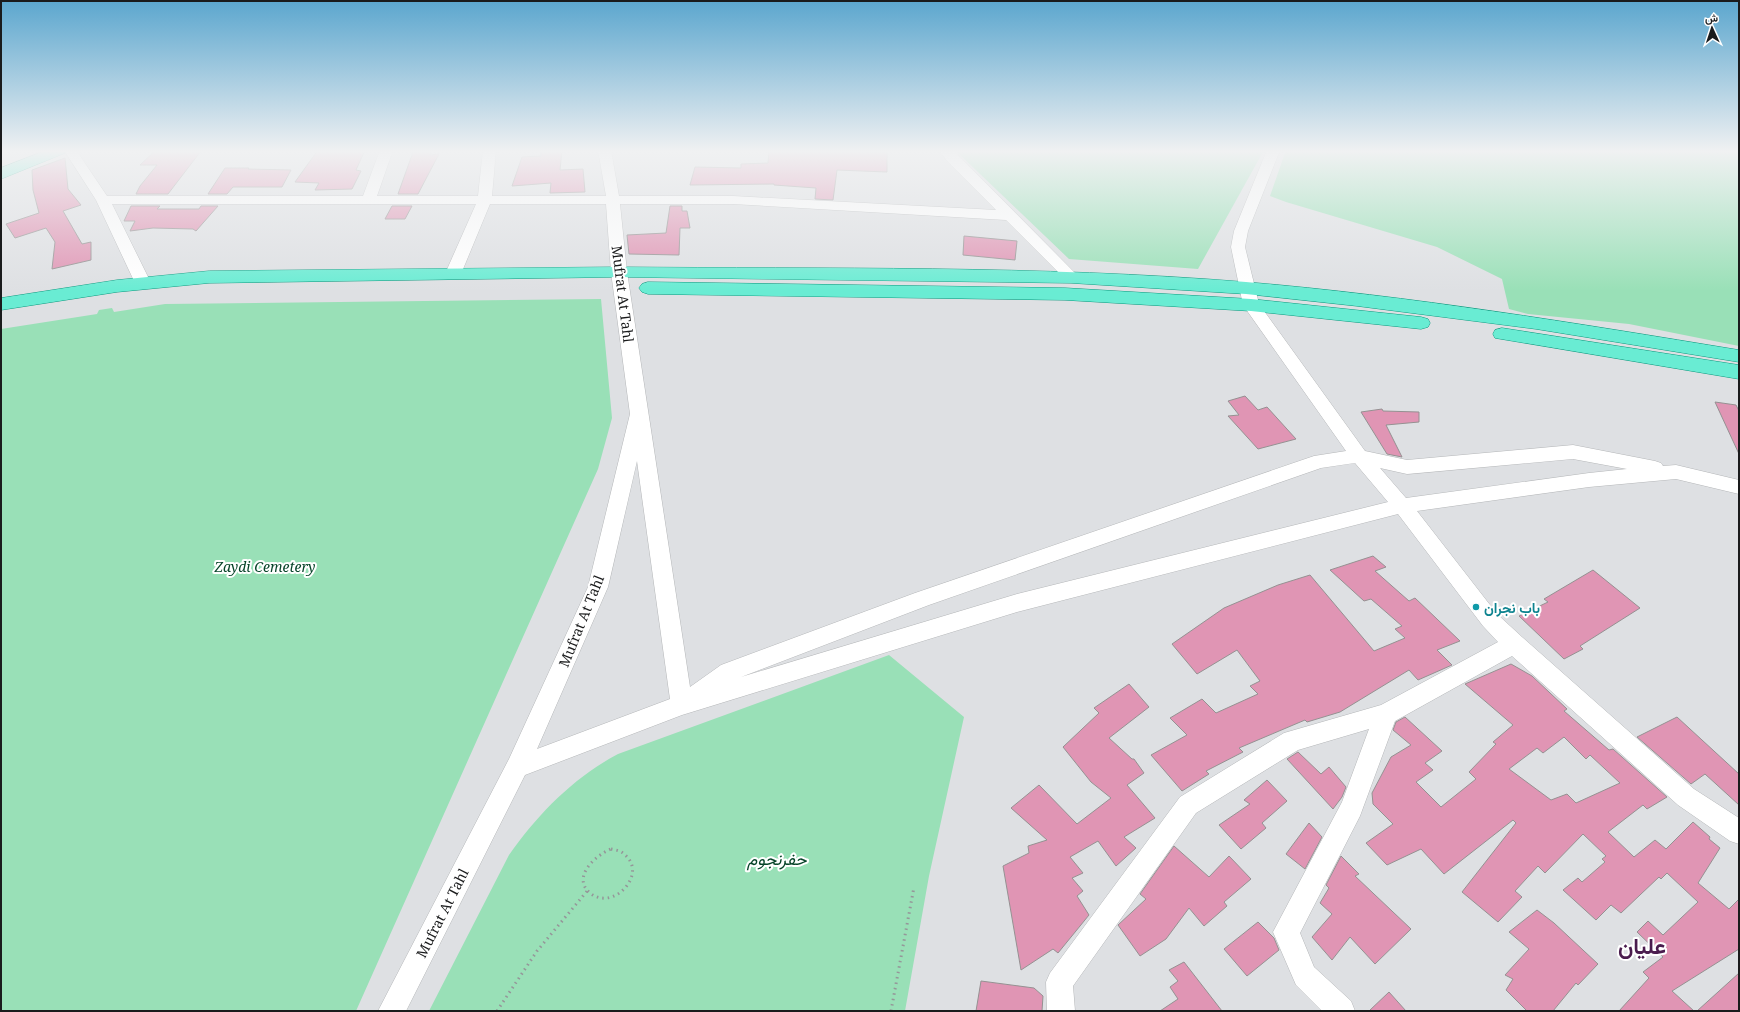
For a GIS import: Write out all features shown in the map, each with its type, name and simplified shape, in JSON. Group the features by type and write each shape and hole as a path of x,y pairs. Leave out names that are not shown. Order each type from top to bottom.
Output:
{"main road":[{"path":"1,304 143,283 209,278 453,274 1065,294 1251,305 1490,332 1739,372"},
{"path":"1,318 127,299 198,292 620,280 1071,277 1246,288 1357,300 1536,324 1739,356"}],"street":[{"path":"101,197 143,283"},
{"path":"992,197 1071,277"},
{"path":"1255,197 1241,231 1238,247 1251,305 1359,456 1402,506 1490,620 1514,644 1686,797 1739,832"},
{"name":"Mufrat At Tahl","path":"392,1011 517,767 598,586 639,414 620,280 613,199"},
{"path":"103,200 733,200 1010,216"},
{"path":"453,274 485,200"},
{"path":"639,414 682,705"},
{"path":"682,705 729,672 922,598 1320,461 1359,456 1407,467 1573,452 1676,472 1739,487"},
{"path":"517,767 682,705 1017,603 1402,506 1588,480 1676,472"},
{"path":"1061,1011 1059,982 1188,805 1292,741 1386,714 1514,644"},
{"path":"1340,1011 1305,976 1286,932 1352,808 1386,714"}],"path":[{"path":"611,850 621,851 629,858 633,867 632,878 622,892 606,899 596,897 588,890 584,881 586,870 596,856 611,850"},
{"path":"891,1011 914,887"},
{"path":"497,1011 537,951 588,890"}],"green space":[{"path":"1004,197 1238,197 1198,269 1069,259"},
{"path":"1273,197 1739,197 1739,346 1629,324 1528,314 1509,309 1502,279 1437,247"},
{"name":"Zaydi Cemetery","path":"601,299 612,418 598,469 356,1011 1,1011 1,329 97,314 99,310 112,308 114,312 165,304"},
{"name":"حفرنجوم","path":"889,655 964,717 929,876 905,1011 429,1011 509,855 544,811 586,774 618,754"}],"building":[{"path":"35,197 75,197 81,205 63,211 82,244 91,242 91,260 52,269 55,242 46,228 15,238 6,224 39,213"},
{"path":"815,197 833,197 833,200 815,199"},
{"path":"131,206 160,206 157,209 199,209 201,206 218,206 196,231 193,229 153,228 130,231 135,221 124,221"},
{"path":"392,206 412,206 405,219 385,219"},
{"path":"670,206 682,206 682,211 687,211 690,228 680,228 679,255 629,254 627,235 666,233"},
{"path":"964,236 1017,241 1015,260 963,255"},
{"path":"1245,396 1258,410 1267,407 1296,439 1258,449 1228,416 1239,415 1228,401"},
{"path":"1715,402 1736,405 1739,411 1739,454"},
{"path":"1382,409 1383,411 1419,412 1419,422 1386,425 1402,457 1387,454 1361,412"},
{"path":"1373,556 1386,567 1375,571 1409,601 1415,598 1460,641 1437,650 1452,665 1418,680 1409,670 1340,712 1307,722 1305,720 1239,748 1243,752 1206,771 1209,774 1182,791 1151,755 1187,735 1170,718 1202,699 1216,713 1258,694 1250,686 1260,681 1237,650 1197,674 1172,644 1224,608 1278,585 1310,575 1374,651 1405,638 1395,629 1402,626 1371,599 1364,601 1330,570"},
{"path":"1593,570 1640,608 1580,646 1583,649 1564,659 1519,616 1548,602 1544,599"},
{"path":"1511,664 1532,676 1567,709 1564,711 1609,750 1613,749 1667,797 1647,809 1643,805 1608,832 1634,857 1655,840 1666,849 1693,822 1720,848 1698,883 1729,909 1739,899 1739,949 1672,991 1694,1011 1619,1011 1649,978 1643,972 1663,957 1637,932 1648,921 1663,935 1698,902 1667,873 1661,879 1659,877 1621,913 1611,905 1596,920 1563,890 1578,878 1582,882 1605,862 1602,859 1606,856 1583,834 1545,873 1538,866 1515,891 1522,897 1498,922 1462,892 1516,823 1513,820 1444,874 1421,849 1387,865 1366,843 1393,824 1373,804 1372,793 1391,757 1411,745 1393,730 1396,722 1405,717 1442,751 1425,763 1433,770 1416,782 1441,807 1476,779 1469,772 1496,744 1493,742 1513,725 1465,684","holes":["1564,737 1586,759 1590,755 1620,783 1576,803 1567,794 1551,800 1509,769 1537,748 1543,753"]},
{"path":"1129,684 1149,707 1109,738 1132,759 1134,759 1144,773 1127,785 1155,818 1124,837 1136,848 1116,866 1098,841 1070,857 1083,873 1072,878 1083,891 1077,896 1089,915 1058,953 1053,949 1021,970 1003,866 1029,853 1028,846 1047,840 1011,808 1039,785 1077,824 1111,798 1091,782 1063,747 1099,713 1094,708"},
{"path":"1677,717 1739,774 1739,805 1705,774 1691,784 1637,737"},
{"path":"1298,752 1321,774 1329,767 1346,787 1342,797 1333,809 1287,759"},
{"path":"1267,780 1287,801 1262,823 1266,828 1241,849 1219,825 1250,804 1244,800"},
{"path":"1309,823 1322,837 1305,869 1286,854"},
{"path":"1174,846 1209,877 1229,856 1251,879 1224,902 1227,906 1204,926 1189,908 1166,939 1140,956 1118,925 1146,899 1140,894"},
{"path":"1341,856 1359,874 1355,876 1411,929 1375,964 1350,937 1332,960 1312,937 1332,914 1320,903 1329,888 1326,885"},
{"path":"1537,910 1554,923 1598,964 1578,985 1576,983 1553,1011 1527,1011 1506,990 1513,979 1505,975 1529,949 1509,932"},
{"path":"1258,922 1274,938 1279,950 1247,976 1224,949"},
{"path":"1184,962 1222,1011 1160,1011 1178,999 1170,987 1178,981 1169,970"},
{"path":"1739,973 1739,1011 1697,1011"},
{"path":"981,981 1034,988 1043,996 1042,1011 976,1011"},
{"path":"1389,992 1406,1011 1369,1011"}],"place":[{"name":"باب نجران","path":"1476,607"}],"district":[{"name":"عليان","path":"1642,945"}]}
